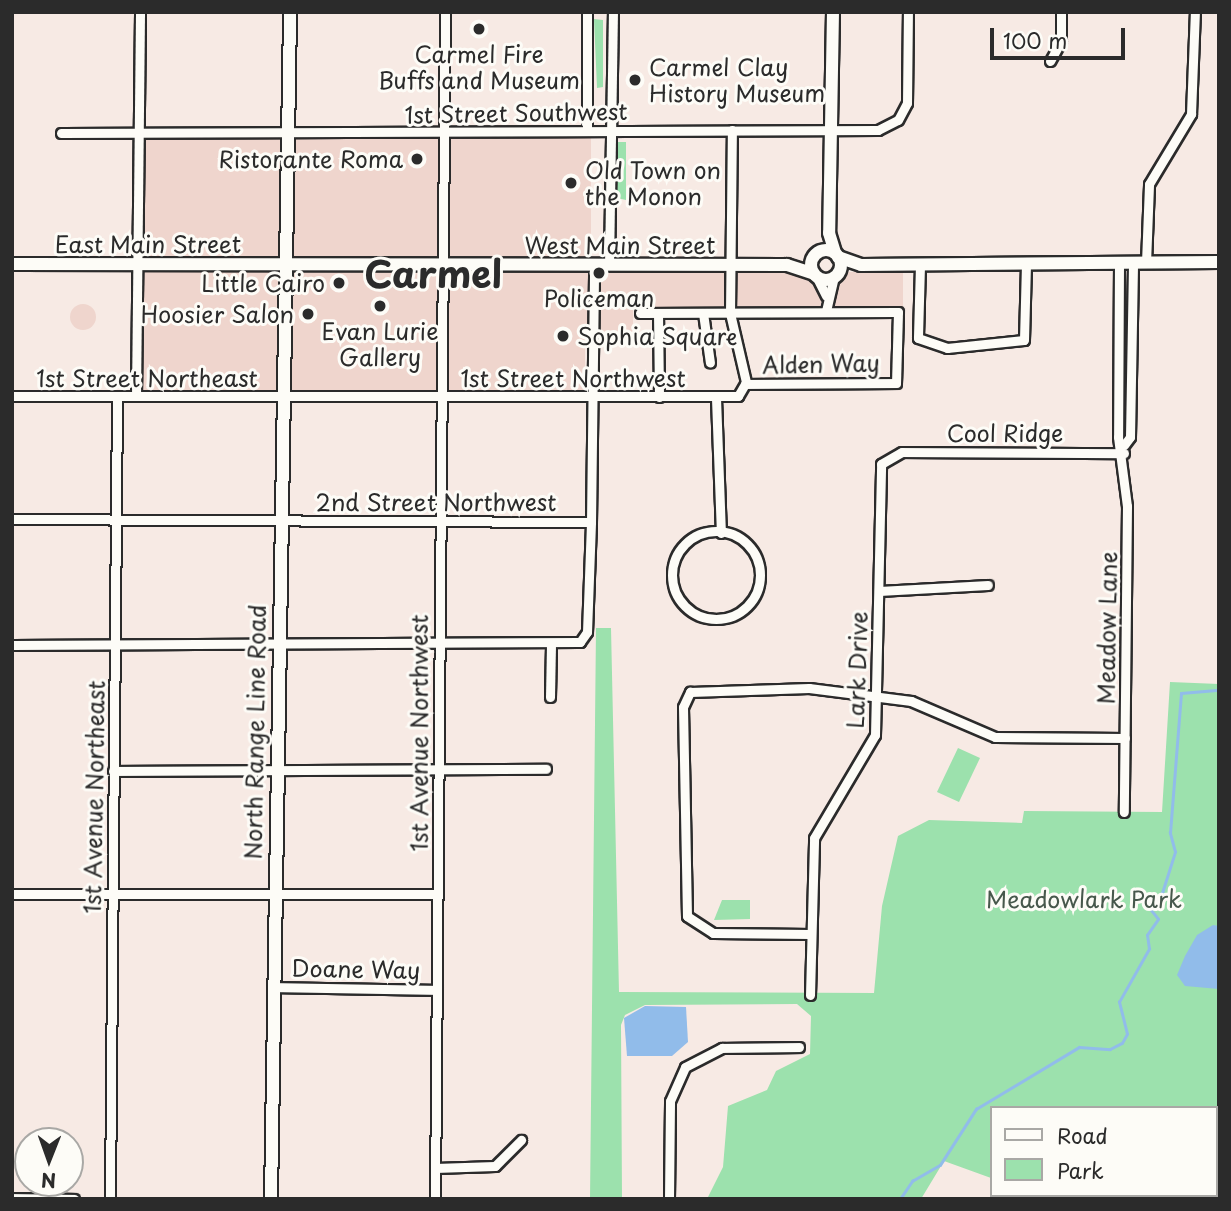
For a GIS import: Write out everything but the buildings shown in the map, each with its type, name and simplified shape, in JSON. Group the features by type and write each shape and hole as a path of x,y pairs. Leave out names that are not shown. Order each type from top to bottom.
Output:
{"main road":[{"name":"North Range Line Road","path":"271,1199 285,136 290,12"},
{"path":"833,12 829,233 837,255 835,277 861,265"},
{"path":"815,275 815,255 829,233"},
{"name":"West Main Street","path":"283,266 789,265 815,255 837,255"},
{"path":"837,255 861,265 1219,262"},
{"name":"East Main Street","path":"12,264 283,266"},
{"name":"West Main Street","path":"789,265 815,275 835,277"}],"street":[{"path":"136,397 141,12"},
{"name":"1st Avenue Northwest","path":"435,1199 445,12"},
{"path":"587,12 587,131"},
{"path":"610,265 613,12"},
{"name":"1st Street Southwest","path":"61,133 285,136 878,130 898,120 907,103 908,12"},
{"path":"1050,61 1060,41 1061,12"},
{"name":"Meadow Lane","path":"1124,812 1124,449 1118,437 1132,263 1149,184 1191,114 1195,12"},
{"path":"732,130 730,313 746,384"},
{"path":"920,265 918,338 947,348 1024,340 1026,264"},
{"path":"12,645 551,644 583,639 592,522 594,265"},
{"path":"640,313 826,311 825,296 815,275"},
{"path":"825,296 835,277"},
{"name":"Alden Way","path":"746,384 896,383 898,312 826,311"},
{"path":"658,313 659,397"},
{"path":"703,313 710,363"},
{"name":"1st Street Northwest","path":"282,397 716,398 738,396 746,384"},
{"name":"1st Street Northeast","path":"12,396 282,397"},
{"name":"1st Avenue Northeast","path":"110,1199 117,396"},
{"path":"716,398 721,533"},
{"name":"Cool Ridge","path":"887,456 1124,449"},
{"name":"Lark Drive","path":"810,995 814,838 869,754 878,698 878,475 887,456"},
{"name":"2nd Street Northwest","path":"12,519 592,522"},
{"path":"721,533 749,545 758,580 745,611 717,617 695,614 677,600 674,566 686,541 721,533"},
{"path":"879,591 988,585"},
{"path":"550,697 551,644"},
{"path":"810,934 713,933 687,916 683,707 690,692 809,688 911,701 996,737 1125,738"},
{"path":"113,771 546,769"},
{"path":"12,894 438,894"},
{"name":"Doane Way","path":"273,988 437,990"},
{"path":"669,1199 670,1101 685,1067 722,1048 799,1047"},
{"path":"435,1168 495,1166 521,1140"},
{"path":"12,1198 74,1199"}],"shaded area":[{"path":"142,137 591,137 591,272 903,272 903,309 633,309 633,333 585,334 585,392 142,392"},
{"path":"83,304 92,308 96,317 92,326 83,330 74,326 70,317 74,308"}],"green space":[{"path":"594,19 603,20 603,87 597,88"},
{"path":"617,142 626,142 626,200 617,198"},
{"name":"Meadowlark Park","path":"596,628 611,628 619,992 874,993 882,906 898,836 929,820 1022,823 1024,811 1162,812 1170,682 1219,684 1219,1150 1217,1106 990,1106 990,1178 944,1161 921,1199 707,1199 723,1167 728,1106 767,1090 776,1071 810,1054 811,1016 797,1004 645,1005 625,1015 621,1025 622,1199 590,1199"},
{"path":"958,748 980,758 959,802 937,792"},
{"path":"722,900 750,900 750,919 714,920"}],"water":[{"path":"1213,925 1219,926 1219,989 1185,986 1177,975 1185,956 1197,935"},
{"path":"645,1006 686,1007 688,1042 672,1056 627,1056 624,1018"}],"waterway":[{"path":"900,1199 912,1181 940,1165 976,1109 1079,1047 1110,1049 1122,1043 1127,1034 1119,1002 1149,949 1147,935 1158,919 1149,908 1162,893 1175,852 1170,833 1181,693 1219,690"}],"place":[{"name":"Carmel Fire Buffs and Museum","path":"479,29"},
{"name":"Carmel Clay History Museum","path":"635,80"},
{"name":"Ristorante Roma","path":"417,159"},
{"name":"Old Town on the Monon","path":"571,183"},
{"name":"Policeman","path":"599,273"},
{"name":"Little Cairo","path":"339,283"},
{"name":"Evan Lurie Gallery","path":"380,306"},
{"name":"Hoosier Salon","path":"308,314"},
{"name":"Sophia Square","path":"563,336"}],"district":[{"name":"Carmel","path":"433,273"}]}
